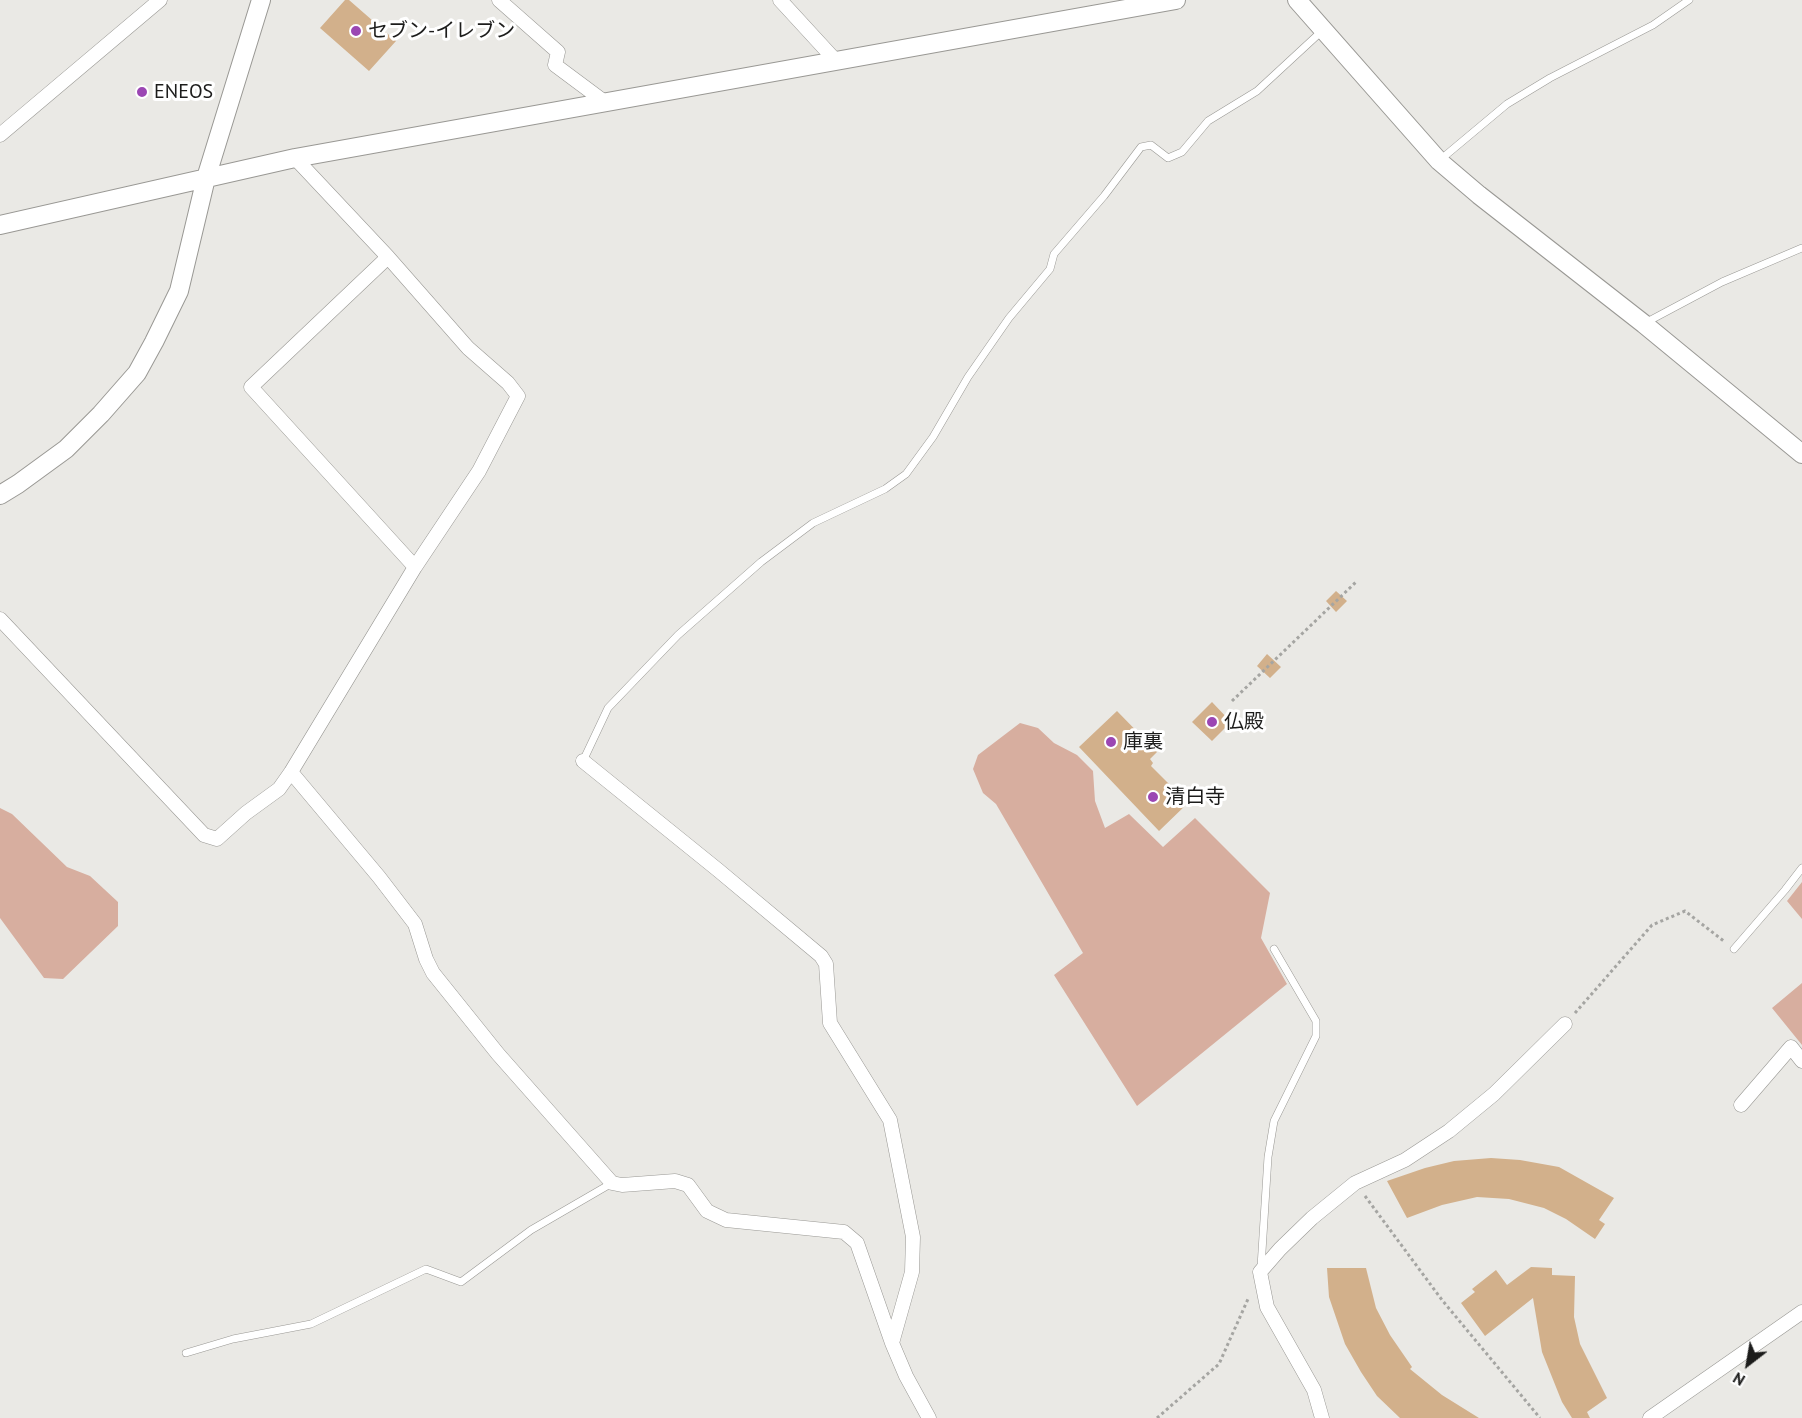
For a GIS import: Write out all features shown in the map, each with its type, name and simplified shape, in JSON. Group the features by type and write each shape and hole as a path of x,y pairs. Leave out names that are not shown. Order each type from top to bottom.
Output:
{"street":[{"path":"0,135 160,0"},
{"path":"0,495 66,449 137,373 179,291 206,178 261,0"},
{"path":"499,0 558,52 555,64 606,103"},
{"path":"780,0 836,61"},
{"path":"0,225 295,158 1176,0"},
{"path":"1297,0 1439,161 1644,324 1802,454"},
{"path":"0,618 204,835 217,839 246,813 279,789 291,772 415,567 479,471 518,396 508,383 468,348 388,257 295,158"},
{"path":"388,257 251,387 415,567"},
{"path":"583,761 744,891 821,956 826,964 830,1023 890,1120 913,1237 912,1272 892,1343"},
{"path":"291,772 379,877 415,924 433,973 498,1054 612,1183 622,1185 675,1181 687,1185 707,1211 726,1220 844,1232 857,1243 892,1343 906,1376 929,1418"},
{"path":"1322,1418 1314,1390 1266,1306 1260,1272 1312,1218 1355,1183 1405,1160 1449,1131 1494,1094 1565,1024"},
{"path":"1741,1105 1791,1047 1802,1061"},
{"path":"1650,1418 1802,1312"}],"lane":[{"path":"1439,161 1507,104 1550,78 1653,25 1689,0"},
{"path":"583,761 608,708 678,635 761,562 813,523 885,489 906,474 933,437 968,377 1009,318 1050,269 1054,254 1104,196 1141,147 1151,145 1168,158 1182,152 1208,121 1257,91 1323,30"},
{"path":"1644,324 1722,282 1802,248"},
{"path":"1734,949 1802,868"},
{"path":"1260,1272 1268,1156 1274,1121 1316,1036 1316,1021 1274,950"},
{"path":"186,1353 233,1339 311,1324 426,1269 461,1282 531,1230 612,1183"}],"path":[{"path":"1232,701 1356,582"},
{"path":"1565,1024 1652,925 1685,911 1734,949"},
{"path":"1355,1183 1442,1300 1540,1418"},
{"path":"1157,1418 1219,1364 1260,1272"}],"shaded area":[{"path":"1020,723 1038,728 1054,743 1077,755 1093,771 1095,801 1105,828 1129,814 1163,847 1195,818 1270,893 1261,938 1287,984 1137,1106 1054,975 1083,953 996,804 983,793 973,769 978,755"},
{"path":"0,808 12,814 67,867 90,876 118,902 118,926 63,979 44,978 0,918"},
{"path":"1802,882 1802,919 1787,901"},
{"path":"1802,983 1802,1045 1772,1008"}],"building":[{"path":"345,0 349,0 396,41 369,71 320,28"},
{"path":"1336,591 1347,601 1336,612 1326,601"},
{"path":"1267,654 1281,667 1270,678 1257,666"},
{"name":"仏殿","path":"1212,702 1231,722 1212,741 1192,722"},
{"path":"1117,711 1157,752 1150,759 1153,763 1151,766 1188,803 1159,831 1079,747"},
{"path":"1491,1158 1520,1160 1559,1167 1614,1198 1599,1220 1605,1224 1595,1239 1566,1219 1544,1208 1509,1199 1477,1197 1442,1205 1407,1218 1387,1181 1454,1161"},
{"path":"1531,1267 1552,1268 1552,1275 1575,1276 1574,1317 1580,1344 1607,1398 1587,1412 1590,1418 1572,1418 1562,1402 1542,1352 1533,1298 1485,1336 1461,1303 1475,1292 1472,1289 1496,1270 1507,1285"},
{"path":"1327,1268 1366,1268 1376,1308 1390,1335 1412,1367 1410,1369 1442,1395 1479,1418 1400,1418 1377,1396 1345,1344 1329,1297"}],"place":[{"name":"セブン-イレブン","path":"356,31"},
{"name":"ENEOS","path":"142,92"},
{"name":"仏殿","path":"1212,722"},
{"name":"庫裏","path":"1111,742"},
{"name":"清白寺","path":"1153,797"}]}
